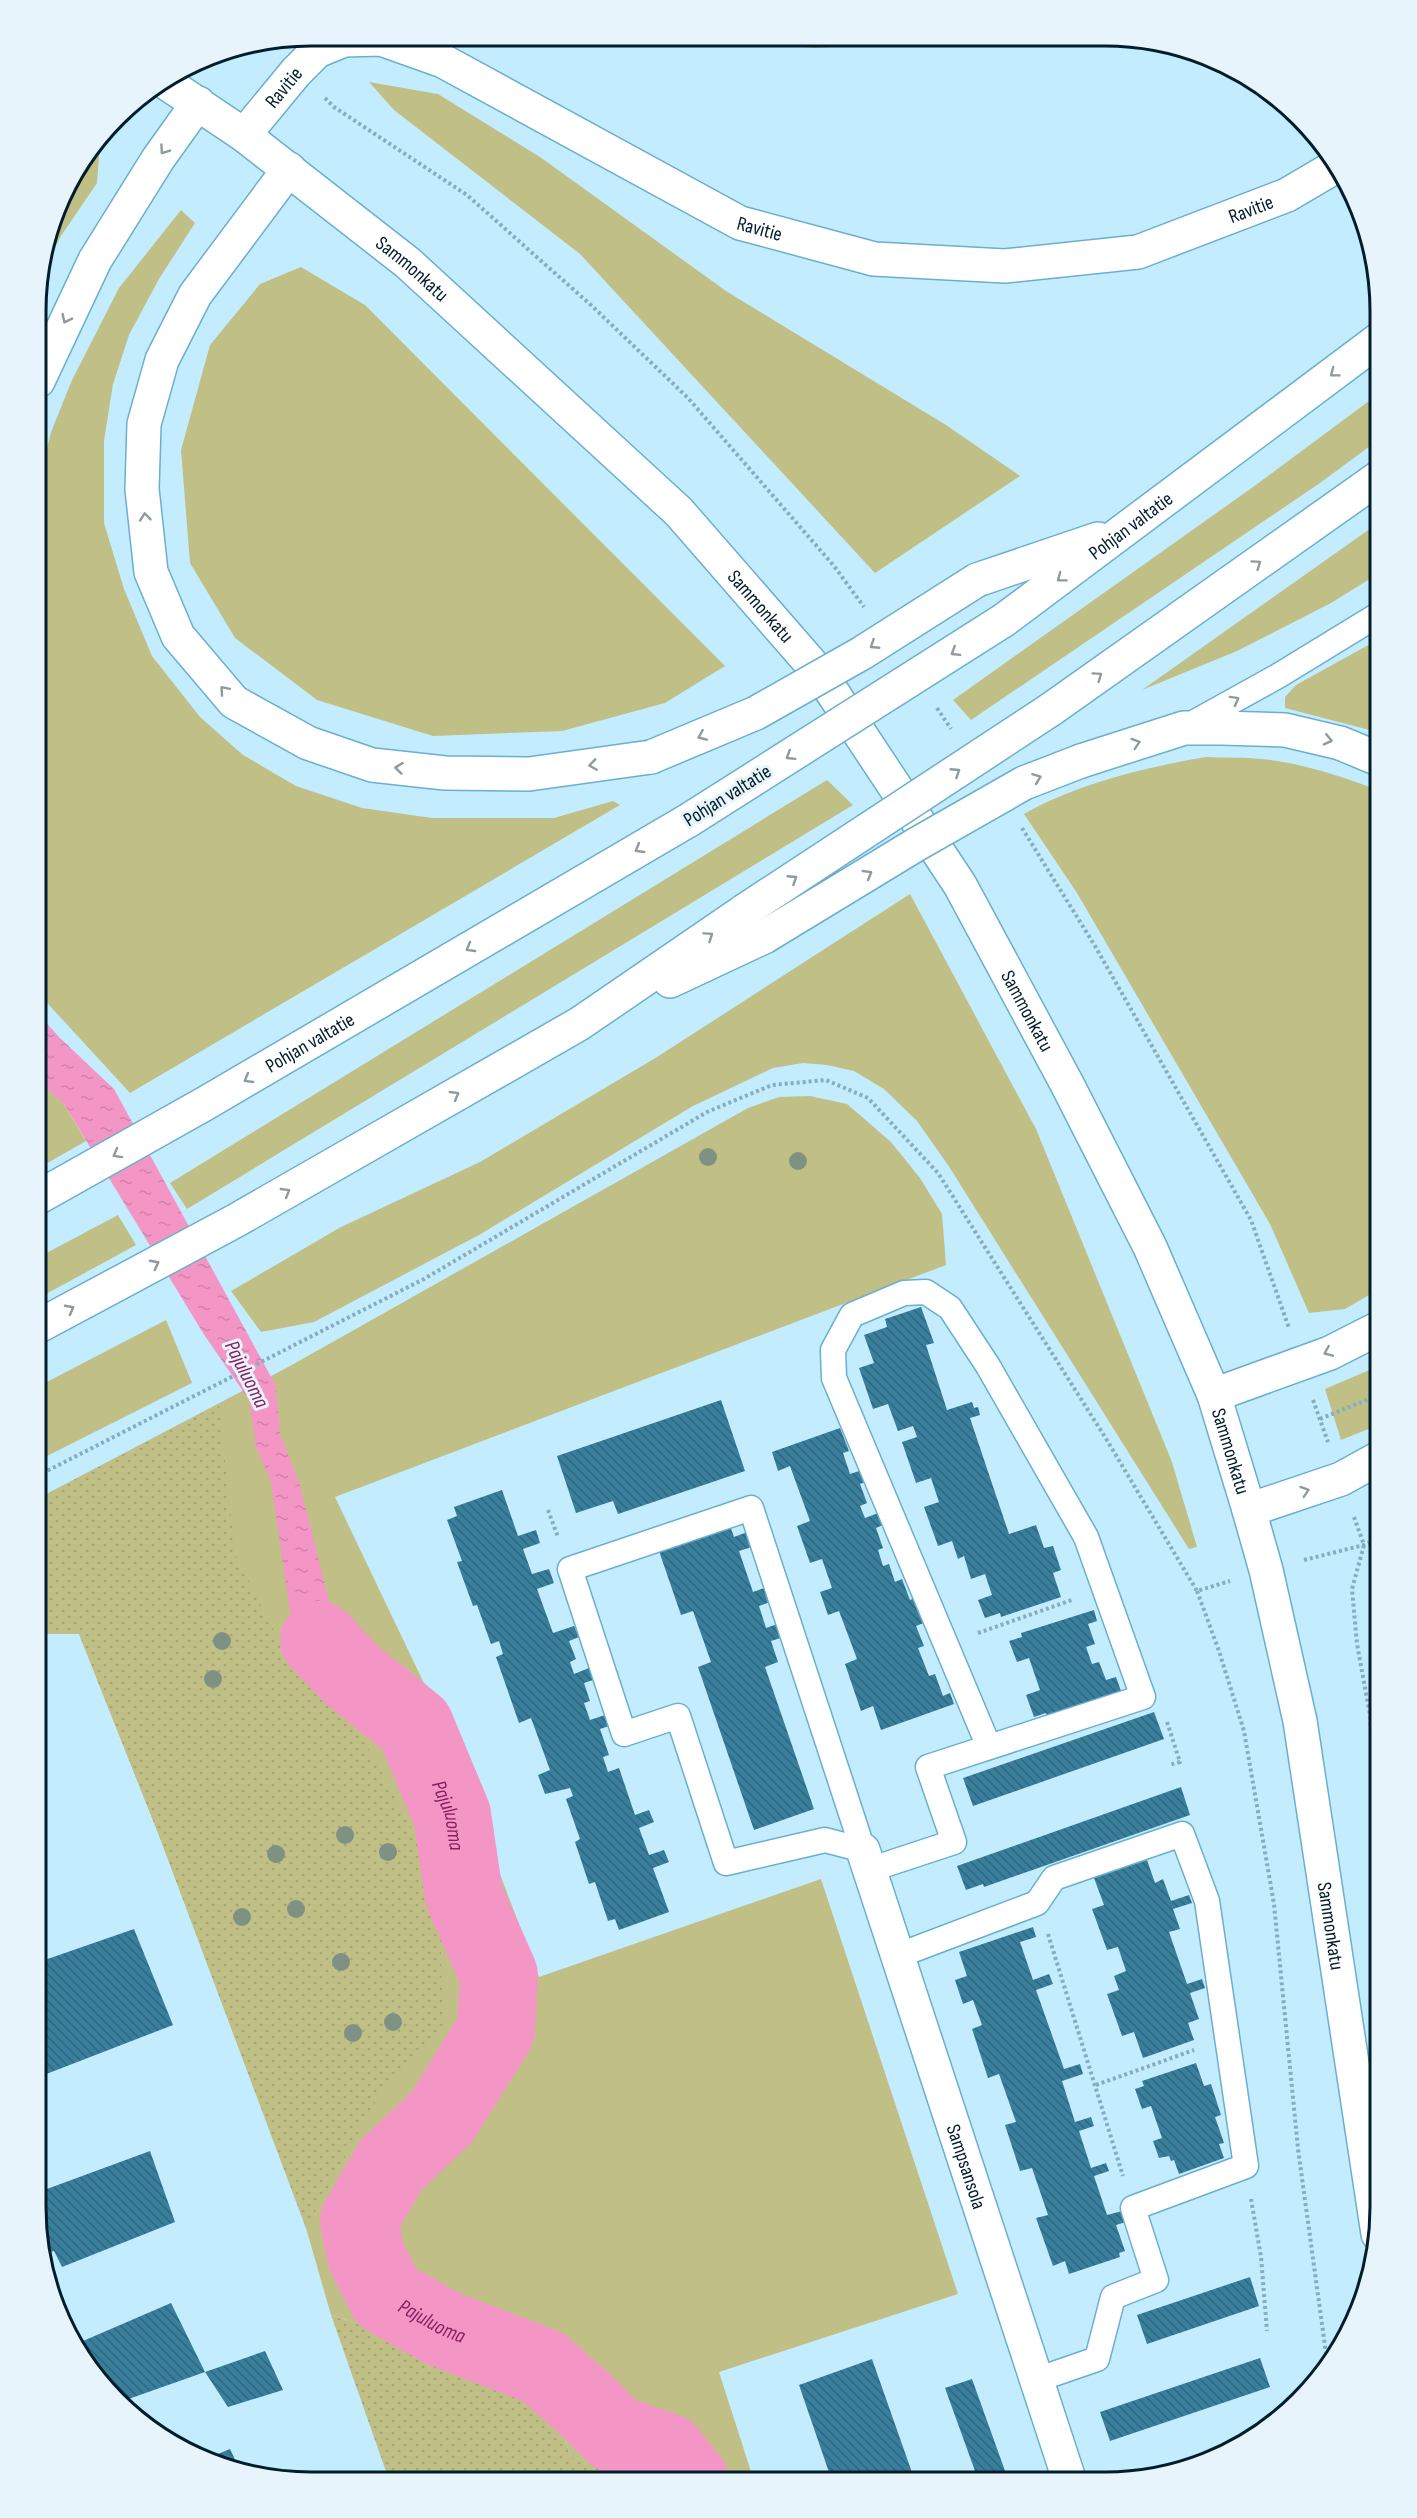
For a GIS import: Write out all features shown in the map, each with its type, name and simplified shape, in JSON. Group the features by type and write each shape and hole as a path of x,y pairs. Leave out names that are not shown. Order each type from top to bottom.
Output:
{"main road":[{"name":"Ravitie","path":"244,135 296,72 317,51 327,46"},
{"name":"Ravitie","path":"401,46 443,61 740,223 874,260 1005,266 1138,252 1287,195 1330,170"},
{"name":"Sammonkatu","path":"172,86 244,135 408,263 680,512 821,675 960,885 1067,1084 1150,1248 1214,1395 1266,1570 1300,1721 1370,2181"},
{"path":"46,364 95,260 158,159 198,102"},
{"path":"289,170 195,295 162,360 144,424 141,489 151,572 178,636 234,702 308,743 372,765 445,773 529,774 651,757 756,713 862,653 977,580 1125,530"},
{"name":"Pohjan valtatie","path":"46,1193 168,1125 689,820 1004,620 1370,346"},
{"path":"46,1322 235,1221 579,1024 744,911 1050,710 1370,484"},
{"path":"579,1024 764,937 918,843 1024,783 1081,761 1184,728 1285,730 1340,743 1370,755"},
{"path":"1214,1395 1330,1353 1370,1333"},
{"path":"1250,1510 1341,1479 1370,1463"},
{"name":"Sampsansola","path":"866,1860 1067,2472"}],"lane":[{"path":"1184,728 1278,676 1370,620"},
{"path":"866,1860 751,1508 570,1569 624,1734 678,1716 726,1863 825,1840 866,1860 954,1842 928,1767 1143,1697 1086,1537 988,1366 950,1308 926,1292 904,1293 852,1315 833,1350 834,1378 989,1747"},
{"path":"897,1956 1038,1903 1054,1878 1182,1834 1207,1901 1246,2166 1133,2208 1156,2280 1113,2297 1097,2359 1036,2379"}],"path":[{"path":"46,1471 291,1347"},
{"path":"1320,1419 1370,1399"},
{"path":"946,1644 1103,1589"},
{"path":"1197,1591 1244,1731 1274,1904 1298,2149 1326,2354"},
{"path":"1143,1697 1160,1701 1180,1762 1169,1765"},
{"path":"1038,1903 1133,2208"},
{"path":"1096,2085 1227,2038"},
{"path":"1246,2166 1261,2257 1267,2331"}],"green space":[{"path":"794,46 852,46 814,48"},
{"path":"369,82 438,94 540,157 726,291 946,425 1020,476 875,573 580,254 394,110"},
{"path":"99,152 97,183 55,248 74,194"},
{"path":"181,210 195,223 159,279 129,335 113,384 104,441 104,523 124,589 152,656 200,717 243,755 296,786 362,808 432,818 554,818 613,801 620,805 130,1093 46,1002 46,453 51,432 72,380 119,288"},
{"path":"301,267 365,305 725,666 665,703 562,731 433,736 317,700 235,638 190,563 181,450 210,345 260,284"},
{"path":"1370,400 1370,446 1320,483 971,720 953,700 1253,487"},
{"path":"1370,529 1370,579 1331,603 1237,651 1142,690"},
{"path":"1370,644 1370,730 1285,708 1285,697 1296,685"},
{"path":"1206,757 1255,758 1308,767 1370,787 1370,1294 1345,1309 1309,1313 1270,1224 1077,893 1024,814 1089,785 1160,766"},
{"path":"827,780 853,805 187,1209 170,1183"},
{"path":"910,894 1036,1129 1172,1462 1197,1547 1189,1549 948,1165 917,1121 884,1089 854,1071 803,1063 773,1068 693,1106 479,1235 314,1322 261,1332 231,1291 341,1227 480,1162 657,1057"},
{"path":"46,1081 64,1104 86,1141 46,1164"},
{"path":"810,1096 847,1104 891,1142 920,1178 942,1214 946,1265 335,1497 442,1721 539,1977 821,1879 958,2294 719,2372 751,2472 639,2472 571,2457 551,2400 406,2339 331,2315 306,2228 160,1838 79,1634 46,1634 46,1494 290,1366 748,1108 779,1097"},
{"path":"118,1215 136,1245 46,1294 46,1253"},
{"path":"166,1320 192,1383 46,1456 46,1382"},
{"path":"1370,1370 1370,1428 1341,1440 1325,1389"},
{"path":"219,1404 235,1554 286,1655 362,1737 439,1879 443,2027 378,2097 306,2228 160,1838 79,1634 46,1634 46,1494"},
{"path":"331,2315 406,2339 551,2400 571,2457 639,2472 386,2472"}],"water":[{"path":"46,1023 114,1089 276,1386 280,1434 300,1485 332,1613 363,1654 400,1687 395,1733 320,1675 292,1626 271,1482 256,1447 249,1400 203,1333 64,1104 46,1088"}],"building":[{"path":"921,1307 934,1343 926,1345 947,1410 972,1402 974,1408 978,1407 980,1415 970,1418 1009,1534 1036,1525 1044,1548 1053,1546 1061,1570 1053,1573 1061,1597 1001,1617 1000,1613 985,1618 978,1600 992,1595 985,1574 971,1579 964,1556 958,1559 952,1541 938,1546 924,1507 939,1502 931,1478 916,1483 902,1442 917,1437 913,1426 898,1431 888,1404 873,1409 859,1368 874,1363 864,1335 887,1327 885,1319"},
{"path":"721,1400 745,1471 618,1514 613,1501 576,1513 557,1456"},
{"path":"840,1428 849,1451 843,1453 850,1474 865,1469 870,1480 860,1484 867,1503 860,1506 865,1518 881,1512 885,1524 876,1528 883,1548 878,1550 883,1566 889,1564 895,1582 902,1579 910,1600 917,1597 926,1622 916,1626 924,1646 918,1648 929,1676 935,1674 943,1696 950,1693 954,1704 881,1730 873,1706 861,1711 845,1664 857,1659 839,1611 828,1615 820,1592 832,1588 822,1559 810,1563 797,1526 810,1521 790,1466 778,1471 772,1452"},
{"path":"502,1490 518,1536 536,1530 540,1543 523,1549 532,1574 549,1569 554,1583 537,1589 553,1633 574,1626 579,1637 569,1641 576,1659 570,1662 574,1674 589,1668 593,1680 584,1683 590,1701 584,1703 590,1720 605,1715 609,1726 600,1729 609,1755 603,1757 608,1772 619,1768 635,1815 649,1810 654,1822 639,1828 649,1855 664,1850 669,1862 653,1868 669,1912 619,1930 615,1919 608,1921 595,1882 589,1884 575,1842 580,1839 566,1799 573,1796 570,1788 545,1794 538,1775 550,1770 531,1718 519,1723 496,1657 503,1654 499,1641 491,1644 477,1605 473,1606 457,1562 462,1561 447,1520 457,1516 454,1507"},
{"path":"730,1526 734,1537 750,1531 755,1546 739,1551 753,1592 770,1586 775,1600 759,1606 766,1628 783,1622 787,1636 771,1641 778,1662 765,1667 814,1809 754,1830 698,1667 711,1662 693,1611 681,1615 659,1551"},
{"path":"1094,1610 1097,1621 1088,1624 1095,1644 1086,1647 1092,1664 1099,1662 1106,1680 1116,1677 1121,1691 1047,1716 1046,1713 1034,1717 1026,1695 1040,1690 1029,1658 1017,1662 1009,1641 1022,1637 1021,1633"},
{"path":"1154,1712 1164,1739 973,1806 963,1778"},
{"path":"1181,1787 1190,1815 984,1887 983,1884 966,1890 957,1866"},
{"path":"1147,1860 1155,1883 1163,1879 1171,1901 1189,1895 1192,1903 1173,1909 1180,1929 1169,1932 1187,1984 1202,1979 1205,1988 1190,1993 1199,2019 1188,2023 1194,2040 1143,2058 1134,2032 1122,2036 1107,1994 1119,1990 1114,1976 1126,1971 1118,1947 1107,1950 1092,1909 1104,1905 1094,1878"},
{"path":"1033,1927 1036,1937 1020,1942 1033,1980 1049,1974 1053,1984 1036,1990 1064,2069 1080,2064 1083,2074 1062,2081 1075,2122 1091,2117 1094,2126 1079,2131 1091,2168 1106,2163 1109,2171 1094,2176 1107,2215 1122,2211 1126,2222 1116,2225 1125,2251 1119,2253 1120,2257 1069,2274 1065,2261 1053,2266 1036,2218 1048,2215 1032,2168 1020,2171 1005,2125 1016,2122 999,2074 988,2078 972,2029 982,2025 973,2000 963,2004 955,1980 967,1976 959,1952"},
{"path":"134,1929 173,2025 46,2074 46,1960"},
{"path":"1196,2063 1204,2086 1211,2084 1221,2115 1215,2117 1224,2143 1219,2144 1224,2158 1179,2174 1174,2160 1171,2161 1169,2156 1159,2158 1153,2141 1162,2138 1151,2106 1142,2109 1135,2089 1144,2086 1142,2081"},
{"path":"150,2151 175,2222 62,2267 54,2251 51,2252 46,2189"},
{"path":"1250,2277 1259,2306 1147,2344 1137,2315"},
{"path":"171,2303 205,2372 129,2399 101,2368 83,2341"},
{"path":"265,2351 283,2390 228,2407 205,2372"},
{"path":"1260,2358 1270,2387 1110,2441 1100,2412"},
{"path":"872,2359 912,2472 829,2472 799,2385"},
{"path":"972,2379 1005,2472 975,2472 945,2388"},
{"path":"230,2449 235,2460 226,2457 218,2454"}],"waterway":[{"name":"Pajuluoma","path":"319,1640 351,1674 415,1726 452,1815 464,1896 499,1975 496,2030 442,2117 391,2165 359,2220 366,2256 387,2297 444,2329 543,2367 615,2434 667,2452 683,2472"}]}
